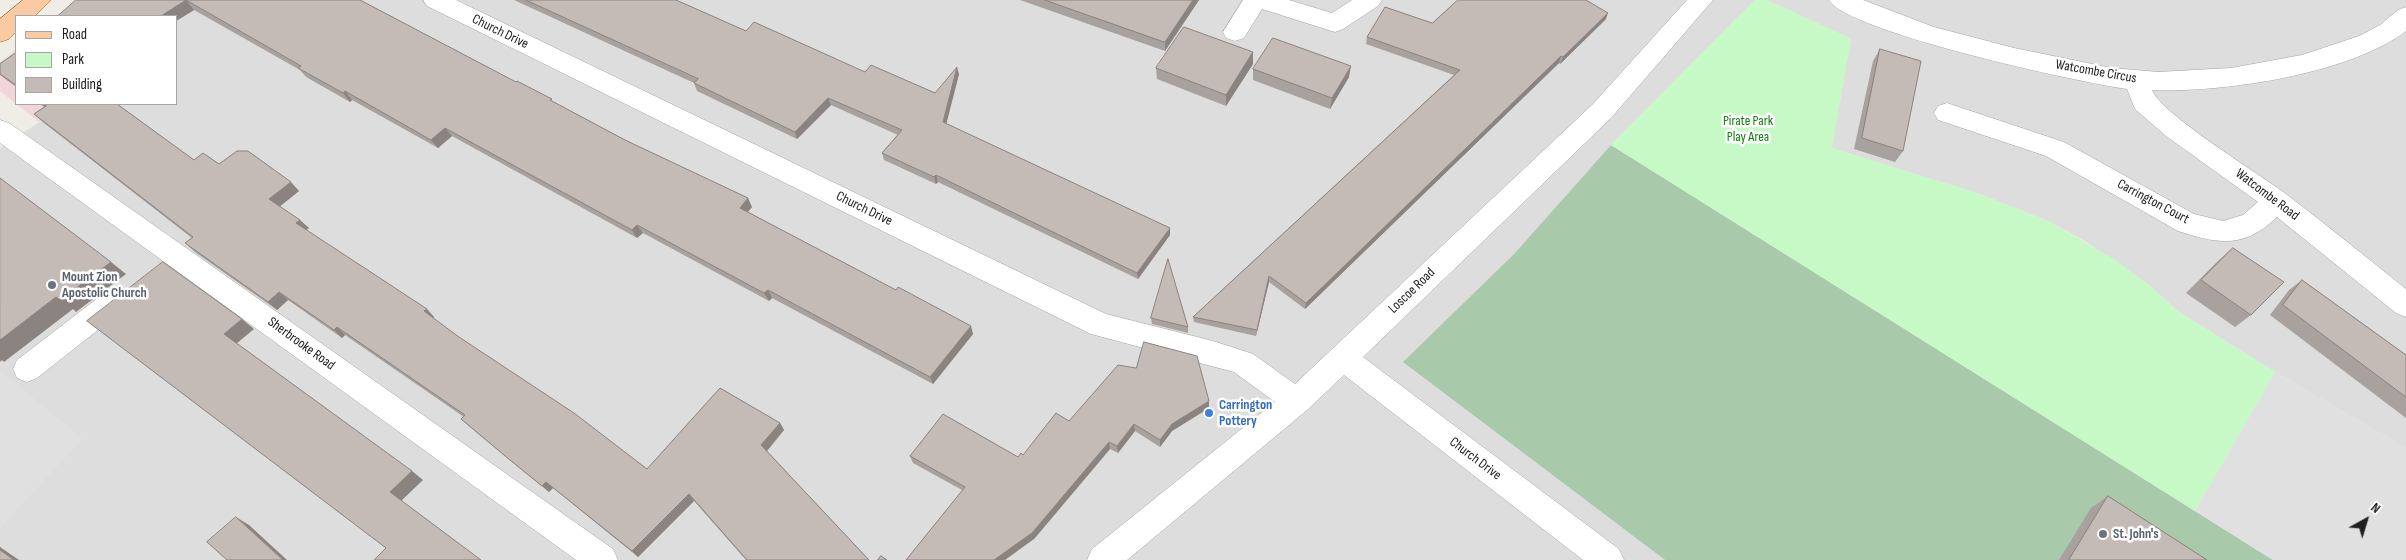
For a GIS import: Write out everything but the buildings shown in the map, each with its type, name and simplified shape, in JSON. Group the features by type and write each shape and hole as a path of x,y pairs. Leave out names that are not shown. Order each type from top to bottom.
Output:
{"main road":[{"path":"21,15 38,0"},
{"path":"0,33 15,20"}],"street":[{"name":"Church Drive","path":"435,0 1101,325 1213,353 1243,363 1297,401"},
{"path":"1235,32 1254,0"},
{"path":"1261,0 1335,23 1370,0"},
{"name":"Loscoe Road","path":"1103,560 1297,401 1343,358 1602,111 1701,0"},
{"name":"Watcombe Circus","path":"1841,0 1873,15 2006,57 2136,80 2205,79 2294,68 2361,47 2398,25 2406,16"},
{"name":"Watcombe Road","path":"2136,80 2144,102 2175,129 2276,201 2406,305"},
{"name":"Carrington Court","path":"1947,113 2060,143 2187,222 2223,232 2252,224 2276,201"},
{"name":"Sherbrooke Road","path":"0,130 602,560"},
{"path":"28,369 176,254"},
{"name":"Church Drive","path":"1343,358 1608,560"}],"shaded area":[{"path":"186,0 1755,0 1611,145 1514,254 1404,362 1665,560 0,560 0,148 65,105 178,105 177,15"},
{"path":"1767,0 2406,0 2406,448 2275,372 2179,312 2149,285 2083,240 2048,221 1977,193 1831,148 1851,39"},
{"path":"15,50 15,103 0,91 0,63"},
{"path":"17,105 65,105 39,122"},
{"path":"0,370 83,439 0,528"},
{"path":"2275,372 2406,448 2406,560 2273,560 2195,511"}],"green space":[{"name":"Pirate Park Play Area","path":"1755,0 1767,0 1851,39 1832,148 1977,193 2048,221 2117,261 2149,285 2179,312 2275,372 2195,511 1611,145"},
{"path":"1611,145 2273,560 1665,560 1403,362 1514,254"}],"place":[{"name":"Mount Zion Apostolic Church","path":"52,285"},
{"name":"Carrington Pottery","path":"1209,413"},
{"name":"St. John's","path":"2103,534"}]}
